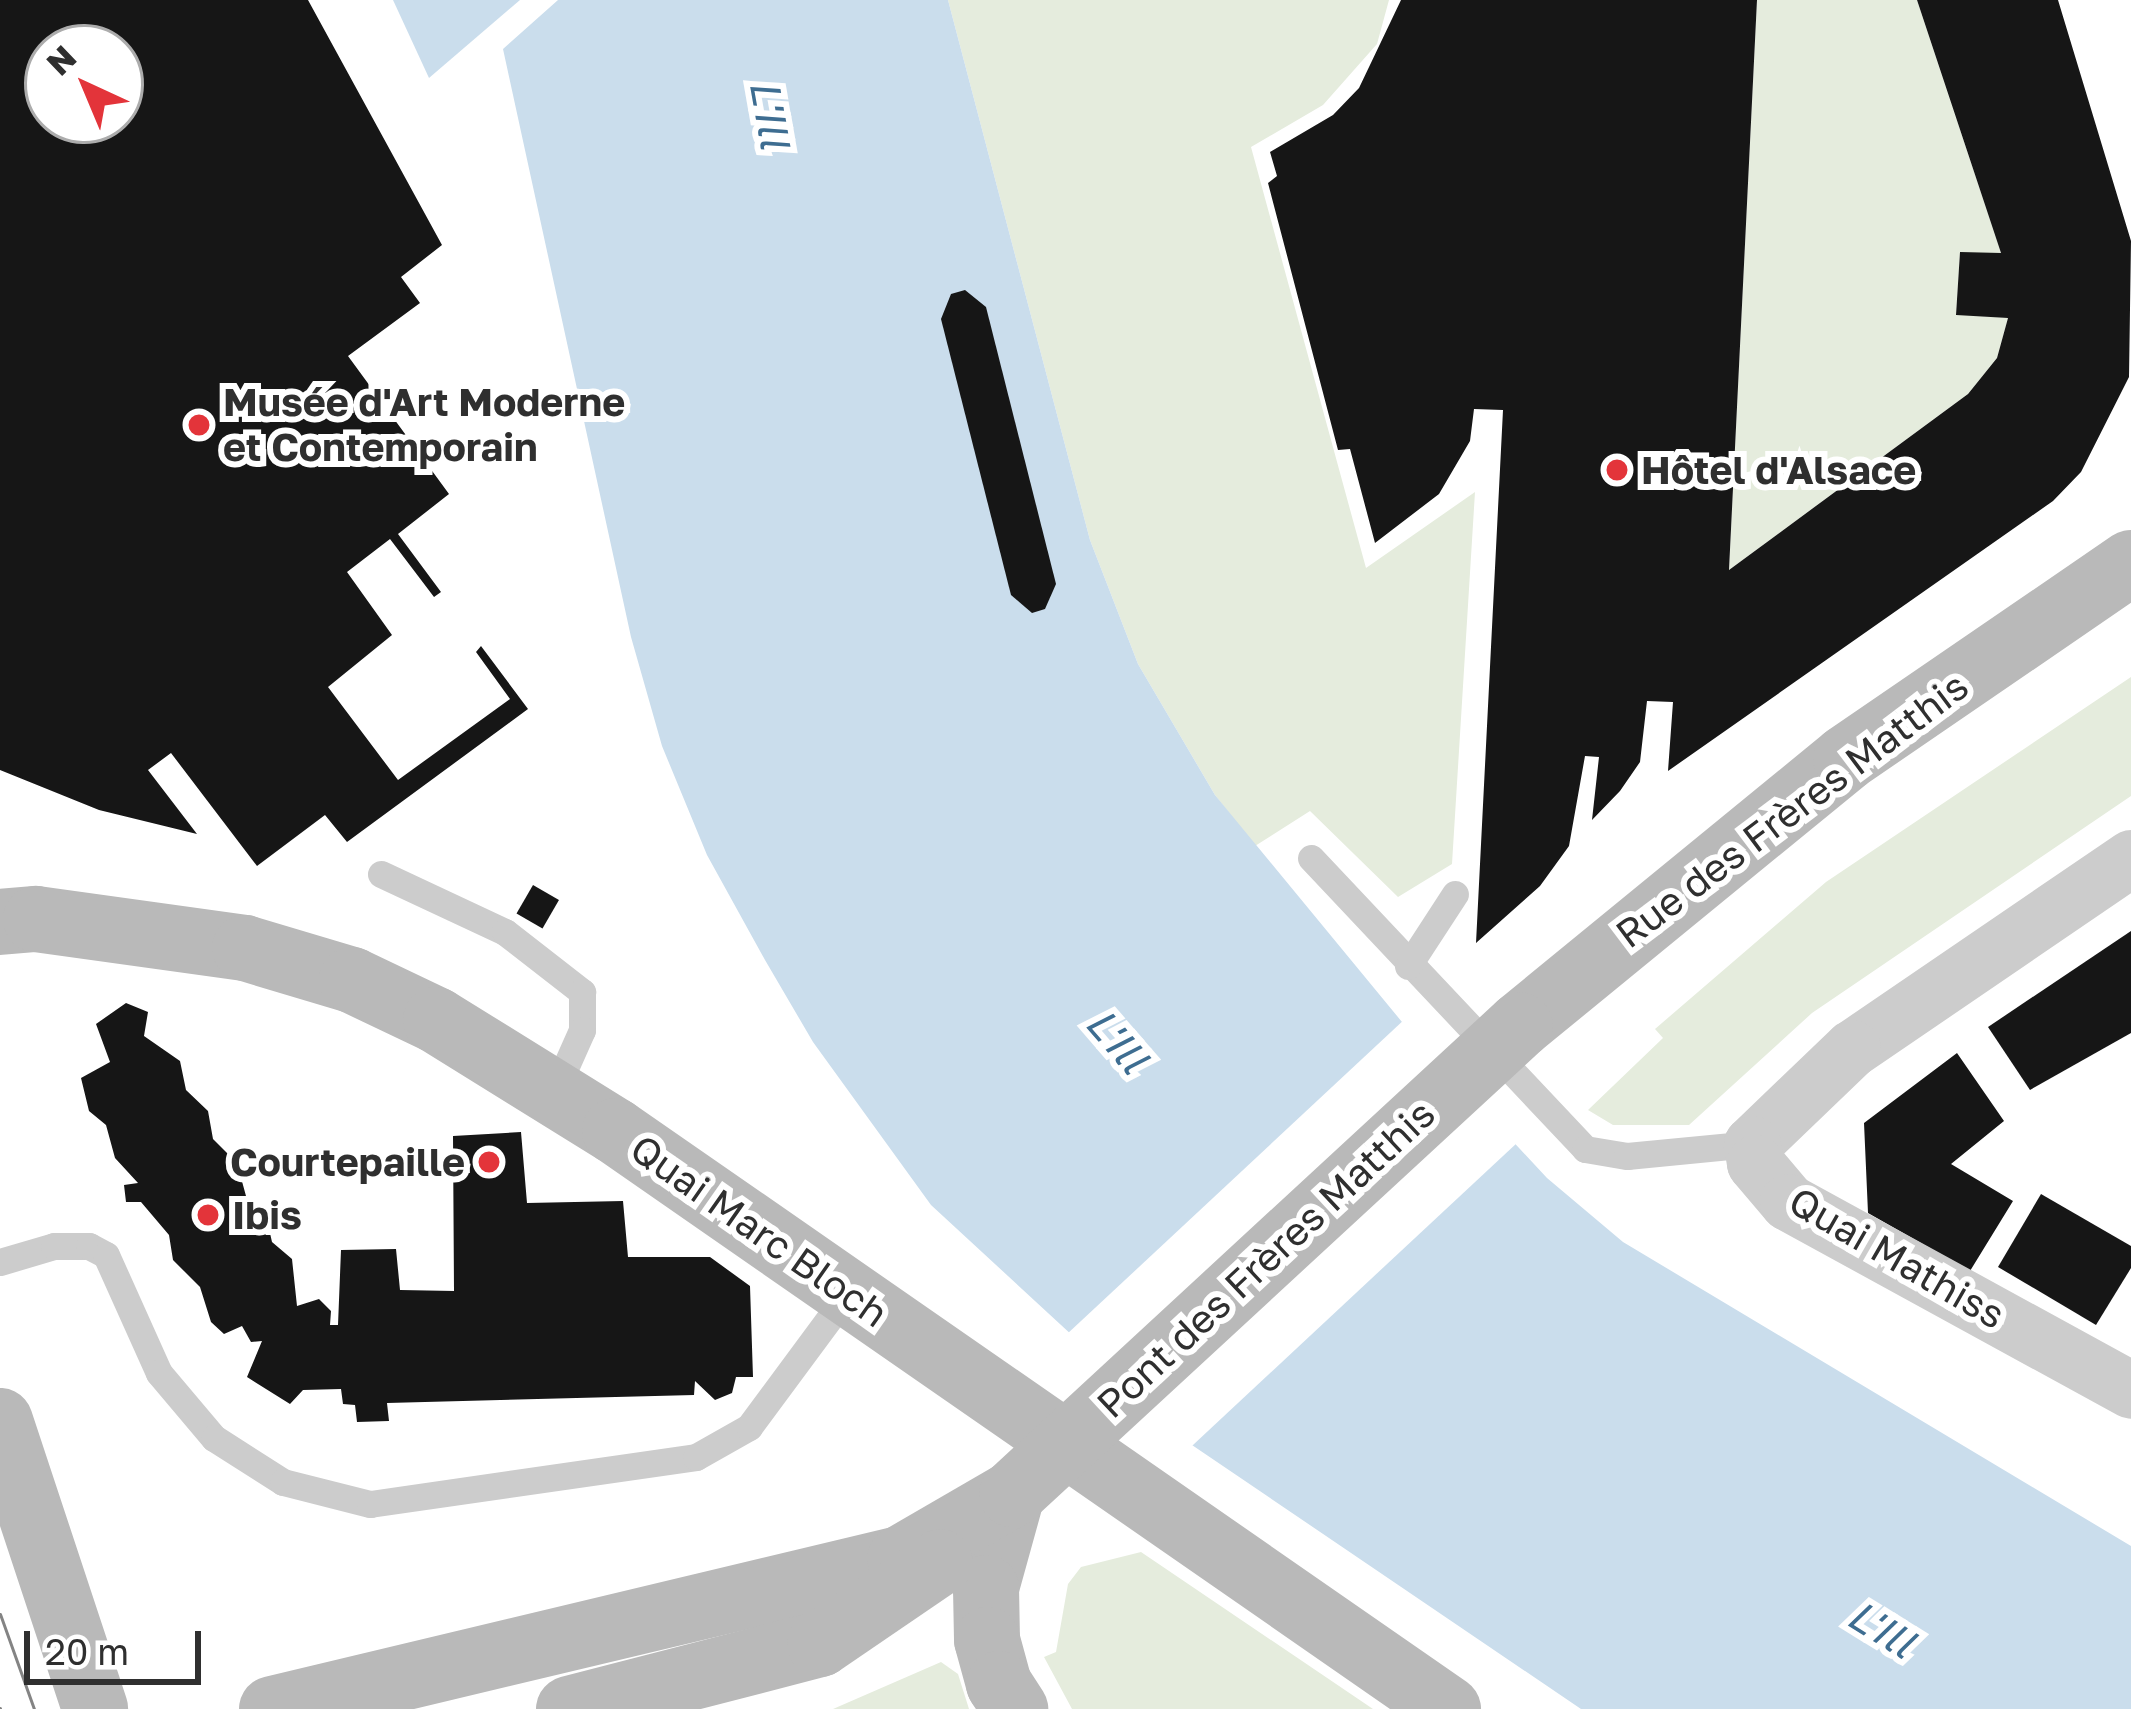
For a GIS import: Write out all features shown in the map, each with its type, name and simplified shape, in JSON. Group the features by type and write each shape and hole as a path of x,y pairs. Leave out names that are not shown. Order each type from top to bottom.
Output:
{"street":[{"name":"Rue des Frères Matthis","path":"1520,1025 1846,758 2131,563"},
{"path":"1752,1144 1871,1034 2131,858"},
{"name":"Quai Marc Bloch","path":"0,922 118,928 300,962 397,999 554,1093 1448,1709"},
{"name":"Pont des Frères Matthis","path":"1012,1494 1520,1025"},
{"name":"Quai Mathiss","path":"1752,1144 1755,1163 1788,1202 2131,1390"},
{"path":"0,1421 95,1709"},
{"path":"272,1709 900,1558 1012,1494"},
{"path":"569,1709 820,1644 920,1580 1012,1494"},
{"path":"1012,1494 986,1588 987,1640 1016,1709"}],"lane":[{"path":"1311,857 1408,967 1585,1148 1627,1156 1752,1144"},
{"path":"381,874 506,932 582,992 582,1030 554,1093"},
{"path":"1408,967 1455,894"},
{"path":"0,1262 54,1246 89,1246 106,1256 159,1373 214,1438 283,1482 370,1504 695,1457 749,1427 848,1293"}],"green space":[{"path":"948,0 1389,0 1377,44 1323,105 1251,147 1366,568 1475,492 1452,864 1398,897 1310,811 1255,846 1215,795 1138,664 1090,540"},
{"path":"1757,0 1917,0 2001,253 1960,253 1956,314 2008,318 1997,358 1968,394 1729,570"},
{"path":"2131,677 2131,796 1812,1013 1689,1125 1613,1125 1588,1110 1663,1038 1655,1029 1826,882"},
{"path":"1141,1552 1373,1709 1072,1709 1044,1657 1056,1652 1068,1584 1081,1567"},
{"path":"941,1662 958,1674 969,1709 833,1709"}],"water":[{"path":"393,0 520,0 429,78"},
{"name":"L'Ill","path":"558,0 948,0 1090,540 1138,664 1215,795 1402,1022 1547,1178 1623,1242 2131,1546 2131,1709 1581,1709 1189,1443 931,1205 813,1042 707,855 662,746 631,637 503,49"}],"pier":[{"path":"1406,1018 1520,1140 1174,1463 1060,1341"}],"building":[{"name":"Musée d'Art Moderne et Contemporain","path":"0,0 308,0 442,245 401,277 420,303 348,356 449,494 398,534 441,592 434,597 390,539 347,572 392,635 328,687 398,780 510,699 476,652 481,646 528,709 347,842 325,815 257,866 171,753 148,770 197,834 99,810 0,770"},
{"name":"Hôtel d'Alsace","path":"1401,0 1757,0 1729,570 1968,394 1997,358 2008,318 1956,315 1960,252 2001,253 1917,0 2058,0 2131,241 2129,377 2081,472 2053,501 1668,771 1673,702 1647,701 1640,762 1620,791 1592,820 1599,757 1585,756 1569,846 1540,886 1476,943 1503,410 1474,409 1470,441 1439,494 1375,543 1350,449 1338,450 1268,183 1277,176 1270,152 1333,115 1359,88"},
{"path":"965,290 986,307 1056,584 1045,609 1032,613 1011,595 941,319 951,294"},
{"path":"533,885 559,900 542,929 516,914"},
{"path":"2131,931 2131,1033 2030,1090 1988,1027"},
{"name":"Ibis","path":"126,1003 148,1012 144,1036 180,1061 186,1090 208,1111 213,1139 237,1163 246,1196 265,1211 272,1242 292,1259 297,1306 319,1299 331,1311 330,1325 338,1325 341,1250 396,1249 400,1290 454,1291 453,1136 521,1132 527,1203 623,1201 628,1257 710,1257 750,1286 753,1377 736,1377 732,1393 715,1400 695,1381 694,1395 387,1403 389,1421 357,1422 355,1405 343,1404 341,1389 303,1390 290,1404 247,1377 262,1341 251,1342 242,1326 224,1334 211,1322 200,1287 173,1260 169,1235 141,1202 126,1202 124,1185 138,1183 115,1158 106,1125 89,1111 81,1078 110,1062 96,1024"},
{"path":"1957,1053 2004,1121 1951,1164 2013,1201 1970,1271 1868,1213 1864,1123"},
{"path":"2041,1194 2131,1246 2131,1268 2096,1325 1998,1267"}],"tram line":[{"path":"0,1614 34,1709"}],"place":[{"name":"Musée d'Art Moderne et Contemporain","path":"199,425"},
{"name":"Hôtel d'Alsace","path":"1617,470"},
{"name":"Courtepaille","path":"489,1162"},
{"name":"Ibis","path":"208,1215"}]}
